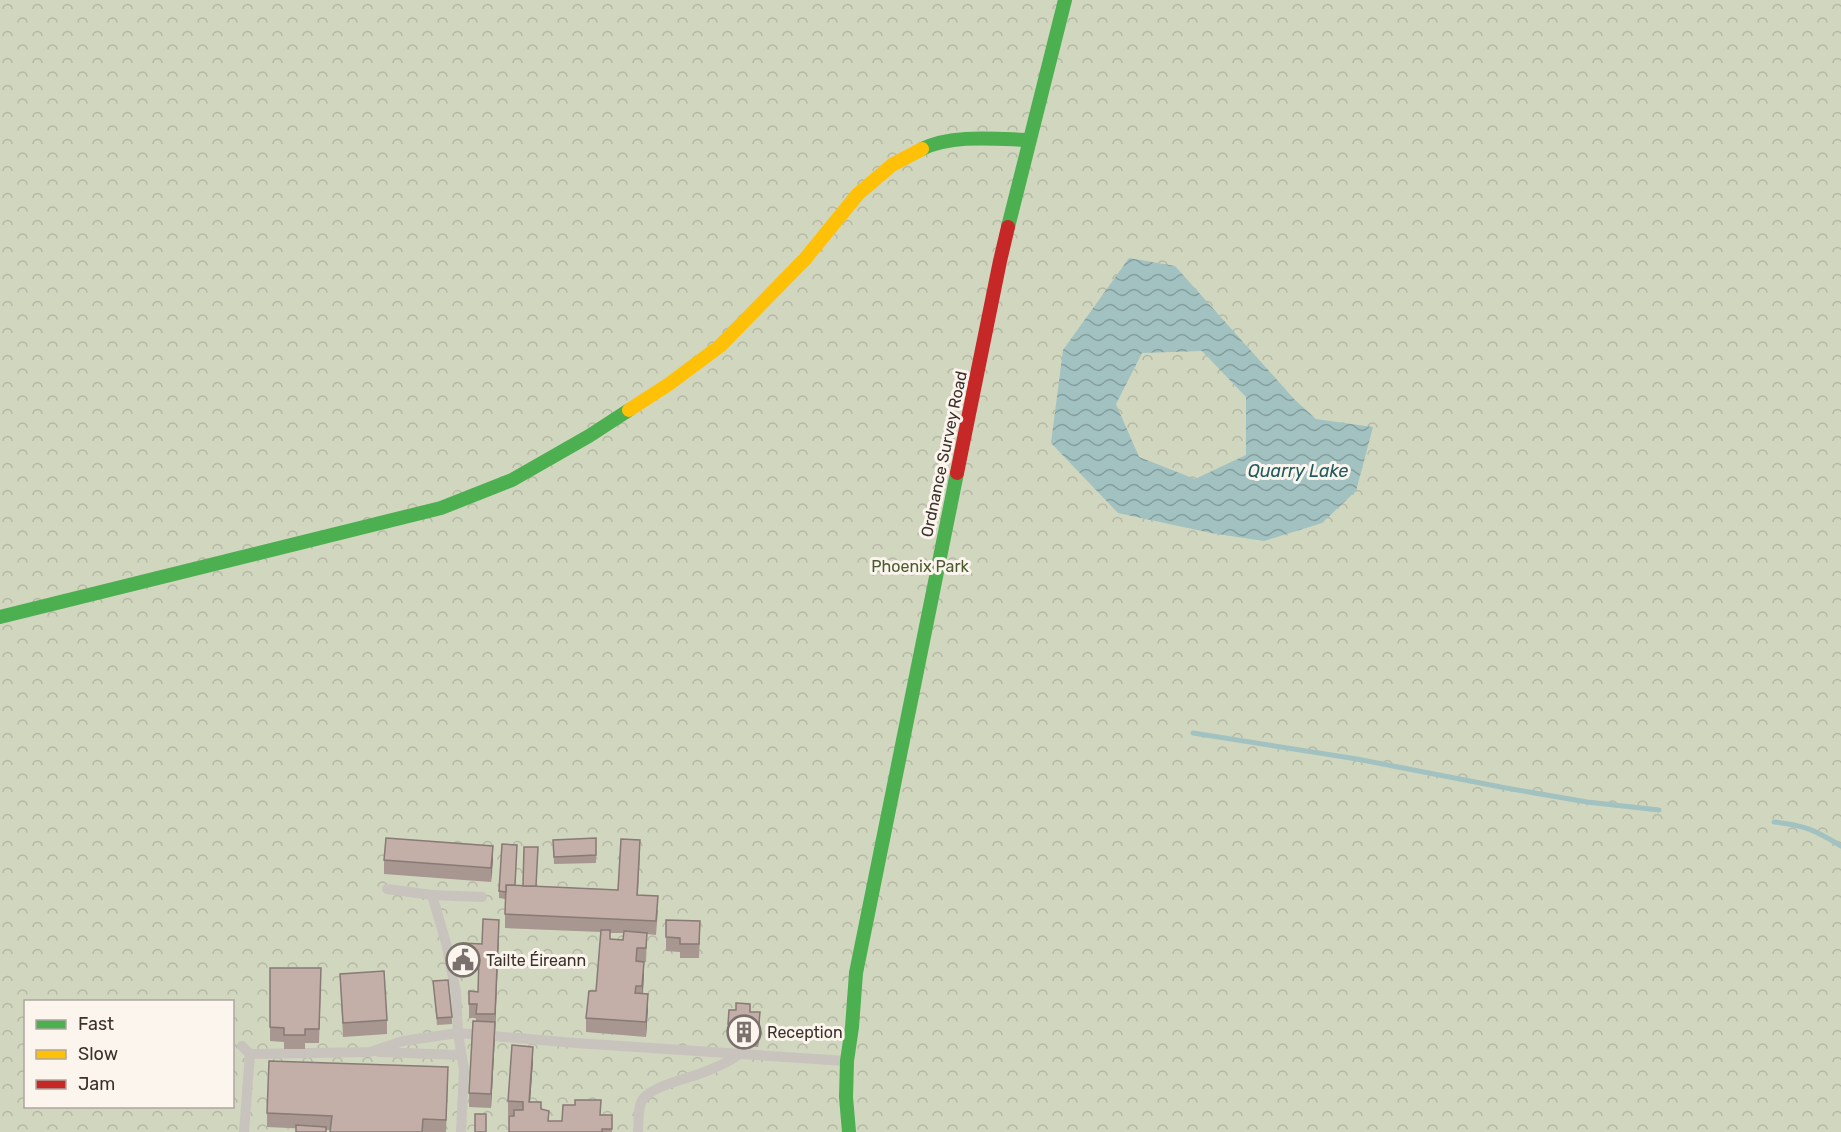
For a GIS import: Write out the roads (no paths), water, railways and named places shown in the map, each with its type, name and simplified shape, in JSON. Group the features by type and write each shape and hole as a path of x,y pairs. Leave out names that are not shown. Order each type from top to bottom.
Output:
{"street":[{"name":"Ordnance Survey Road","path":"849,1132 846,1097 847,1061 856,973 1000,261 1065,0"},
{"path":"0,617 441,508 512,480 609,423 669,384 720,346 805,259 858,194 892,165 929,146 970,138 1029,140"}],"lane":[{"path":"387,889 432,895 482,897"},
{"path":"432,895 446,943 456,992 460,1055 464,1070 461,1132"},
{"path":"370,1052 403,1041 458,1032 738,1055 847,1061"},
{"path":"244,1132 246,1050 460,1055"},
{"path":"638,1132 639,1107 644,1097 663,1086 729,1062 738,1055"}],"water":[{"name":"Quarry Lake","path":"1129,258 1175,266 1295,400 1316,419 1373,427 1356,491 1322,523 1264,541 1211,533 1118,513 1051,443 1063,350","holes":["1202,351 1246,397 1246,455 1195,479 1139,457 1116,404 1142,353"]}],"waterway":[{"path":"1193,733 1357,759 1587,802 1659,810"},
{"path":"1774,822 1809,829 1841,846"}],"place":[{"name":"Tailte Éireann","path":"463,960"},
{"name":"Reception","path":"744,1032"}],"park label":[{"name":"Phoenix Park","path":"920,566"}]}
